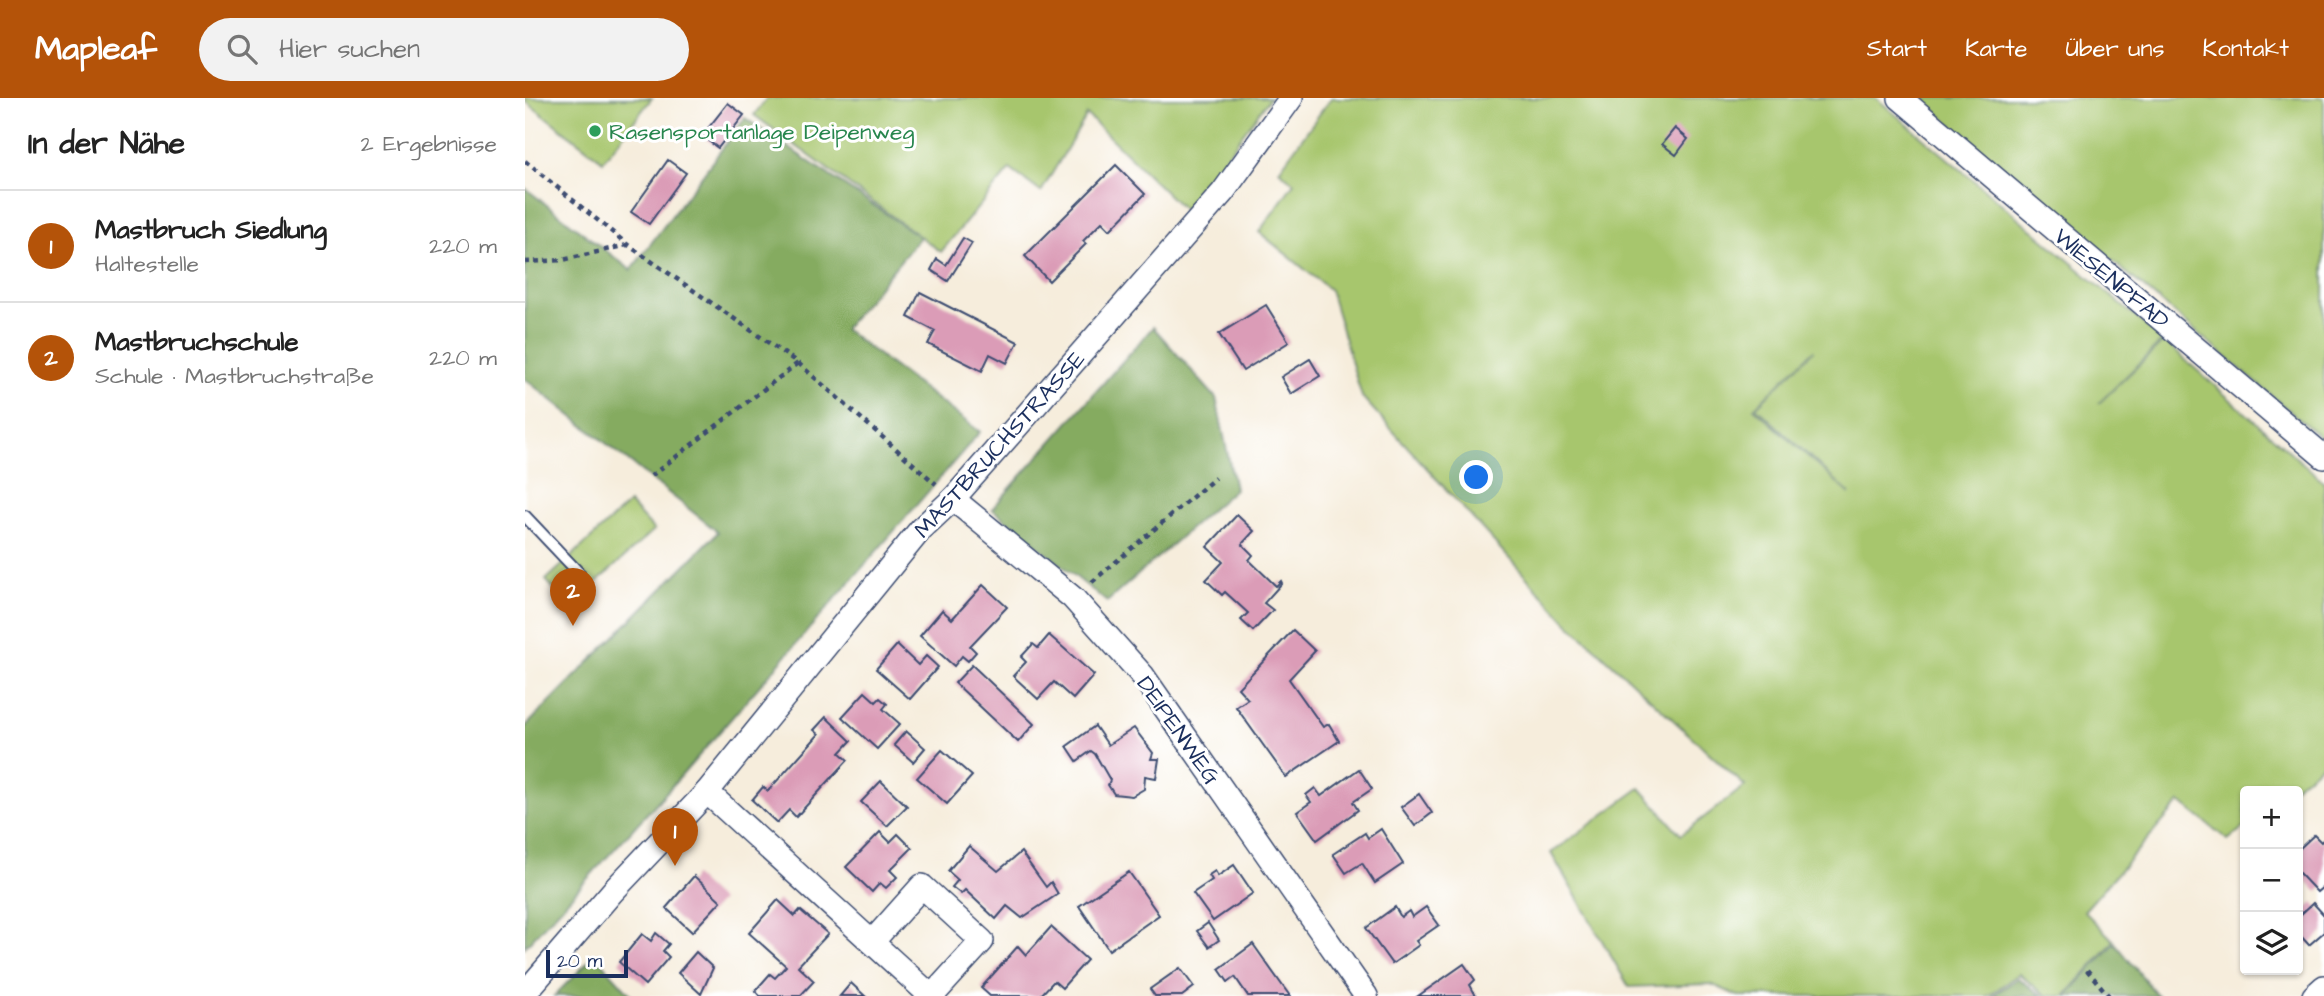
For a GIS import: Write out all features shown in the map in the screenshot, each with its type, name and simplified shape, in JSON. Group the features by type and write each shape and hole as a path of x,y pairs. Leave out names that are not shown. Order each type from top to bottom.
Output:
{"street":[{"name":"MASTBRUCHSTRASSE","path":"525,993 613,891 707,792 921,529 953,499 1223,192 1291,98"},
{"name":"WIESENPFAD","path":"1900,98 2324,457"},
{"name":"DEIPENWEG","path":"953,499 1073,598 1143,676 1366,996"},
{"path":"707,792 931,996 982,941 922,886 872,942"},
{"path":"2314,996 2324,988"}],"lane":[{"path":"525,516 579,573"}],"path":[{"path":"525,161 628,245 798,363 953,499"},
{"path":"525,262 562,260 628,245"},
{"path":"651,476 798,363"},
{"path":"1073,598 1215,478"},
{"path":"2088,970 2109,996"}],"green space":[{"name":"Rasensportanlage Deipenweg","path":"525,98 652,98 603,161 525,101"},
{"path":"767,98 1270,98 1185,211 1087,115 1041,192 1010,169 941,252 754,115"},
{"path":"1331,98 1876,98 2163,340 2098,404 2164,341 2324,482 2324,763 2295,786 2240,786 2240,830 2228,840 2180,802 2084,911 2114,941 2065,996 2046,996 2019,974 1988,996 1738,996 1711,984 1629,987 1551,853 1640,788 1681,835 1745,786 1567,622 1362,397 1330,290 1259,232 1294,183 1279,170","holes":["1814,350 1756,407 1850,494 1754,408"]},
{"path":"1920,98 2324,98 2324,440"},
{"path":"745,118 920,237 844,329 980,432 683,774 525,947 525,727 718,532 525,379 525,188 631,270"},
{"path":"1153,327 1216,398 1235,489 1107,602 992,509"},
{"path":"629,503 654,530 570,607 546,580"},
{"path":"2115,943 2158,996 2066,996"},
{"path":"595,955 632,996 554,996"},
{"path":"2018,978 2042,996 1992,996"}],"building":[{"path":"728,103 744,115 718,148 702,136"},
{"path":"1675,128 1688,139 1676,155 1662,144"},
{"path":"668,160 686,173 649,224 631,212"},
{"path":"1116,165 1145,194 1110,230 1102,222 1083,241 1086,244 1049,281 1025,256"},
{"path":"963,238 972,243 948,281 931,270 937,259 946,265"},
{"path":"920,292 1018,342 1007,363 990,354 982,371 928,344 935,331 908,317"},
{"path":"1266,305 1289,342 1243,371 1219,334"},
{"path":"1310,359 1320,376 1291,394 1281,377"},
{"path":"1237,515 1254,531 1242,544 1253,555 1249,560 1276,586 1281,581 1282,583 1264,603 1273,610 1253,631 1241,620 1248,613 1225,592 1222,595 1206,580 1223,562 1207,547"},
{"path":"983,585 1007,607 970,646 976,652 968,661 962,656 954,666 920,636 942,610 952,619"},
{"path":"1293,630 1315,651 1289,679 1323,727 1329,724 1339,741 1286,777 1236,707 1248,699 1238,688"},
{"path":"1049,635 1094,675 1073,699 1054,682 1038,699 1013,676 1026,662 1021,657 1033,644 1038,648"},
{"path":"897,645 918,665 926,656 938,667 910,699 876,669"},
{"path":"972,665 1034,724 1018,742 955,683"},
{"path":"865,692 876,702 880,698 887,704 883,709 900,724 877,749 842,717"},
{"path":"826,717 851,741 840,753 848,760 796,817 789,810 777,823 752,800 763,787 768,791 819,734 814,730"},
{"path":"1095,726 1108,745 1134,728 1153,753 1151,759 1159,759 1156,778 1145,776 1144,789 1132,796 1114,794 1108,785 1110,780 1095,754 1091,751 1077,761 1067,746"},
{"path":"906,731 925,748 913,762 894,745"},
{"path":"942,750 972,776 947,804 917,778"},
{"path":"1359,769 1372,789 1353,802 1358,810 1317,840 1297,812 1311,802 1306,795 1315,788 1321,796"},
{"path":"881,781 907,806 887,826 861,802"},
{"path":"1419,794 1432,813 1415,826 1401,807"},
{"path":"1381,829 1403,864 1375,883 1362,863 1346,873 1333,854 1365,833 1368,838"},
{"path":"880,832 890,842 898,834 912,848 890,870 897,877 886,888 880,883 872,892 846,867"},
{"path":"2314,835 2321,842 2324,839 2324,886 2317,892 2303,877 2303,845"},
{"path":"969,846 998,871 1021,852 1046,887 1051,882 1058,894 1022,918 1007,906 996,919 965,890 961,894 952,887 958,880 948,871"},
{"path":"1234,865 1253,893 1213,921 1193,893 1212,880 1209,875 1215,871 1218,876"},
{"path":"1129,872 1159,915 1109,950 1079,906"},
{"path":"694,876 721,901 692,932 666,908"},
{"path":"778,900 795,916 800,910 828,934 798,966 814,981 800,996 760,996 755,991 770,974 775,978 786,966 749,933"},
{"path":"2313,903 2324,915 2324,932 2309,945 2303,938 2303,912"},
{"path":"1395,907 1401,917 1409,911 1412,917 1426,907 1439,925 1416,941 1419,945 1392,964 1366,928"},
{"path":"1208,923 1219,940 1209,947 1197,931"},
{"path":"1051,927 1087,960 1062,988 1054,981 1040,996 990,996 981,988 1018,946 1026,955"},
{"path":"656,933 669,944 663,951 669,957 645,985 619,962 642,934 651,941"},
{"path":"1253,944 1290,996 1248,996 1235,977 1228,982 1219,969"},
{"path":"696,952 713,968 701,994 678,973"},
{"path":"1464,964 1475,980 1470,985 1476,996 1418,996"},
{"path":"1180,968 1194,987 1182,996 1155,996 1150,989"},
{"path":"851,983 865,996 840,996"}],"place":[{"name":"Rasensportanlage Deipenweg","path":"595,131"},
{"name":"Mastbruchschule","path":"573,626"},
{"name":"Mastbruch Siedlung","path":"675,866"}]}
